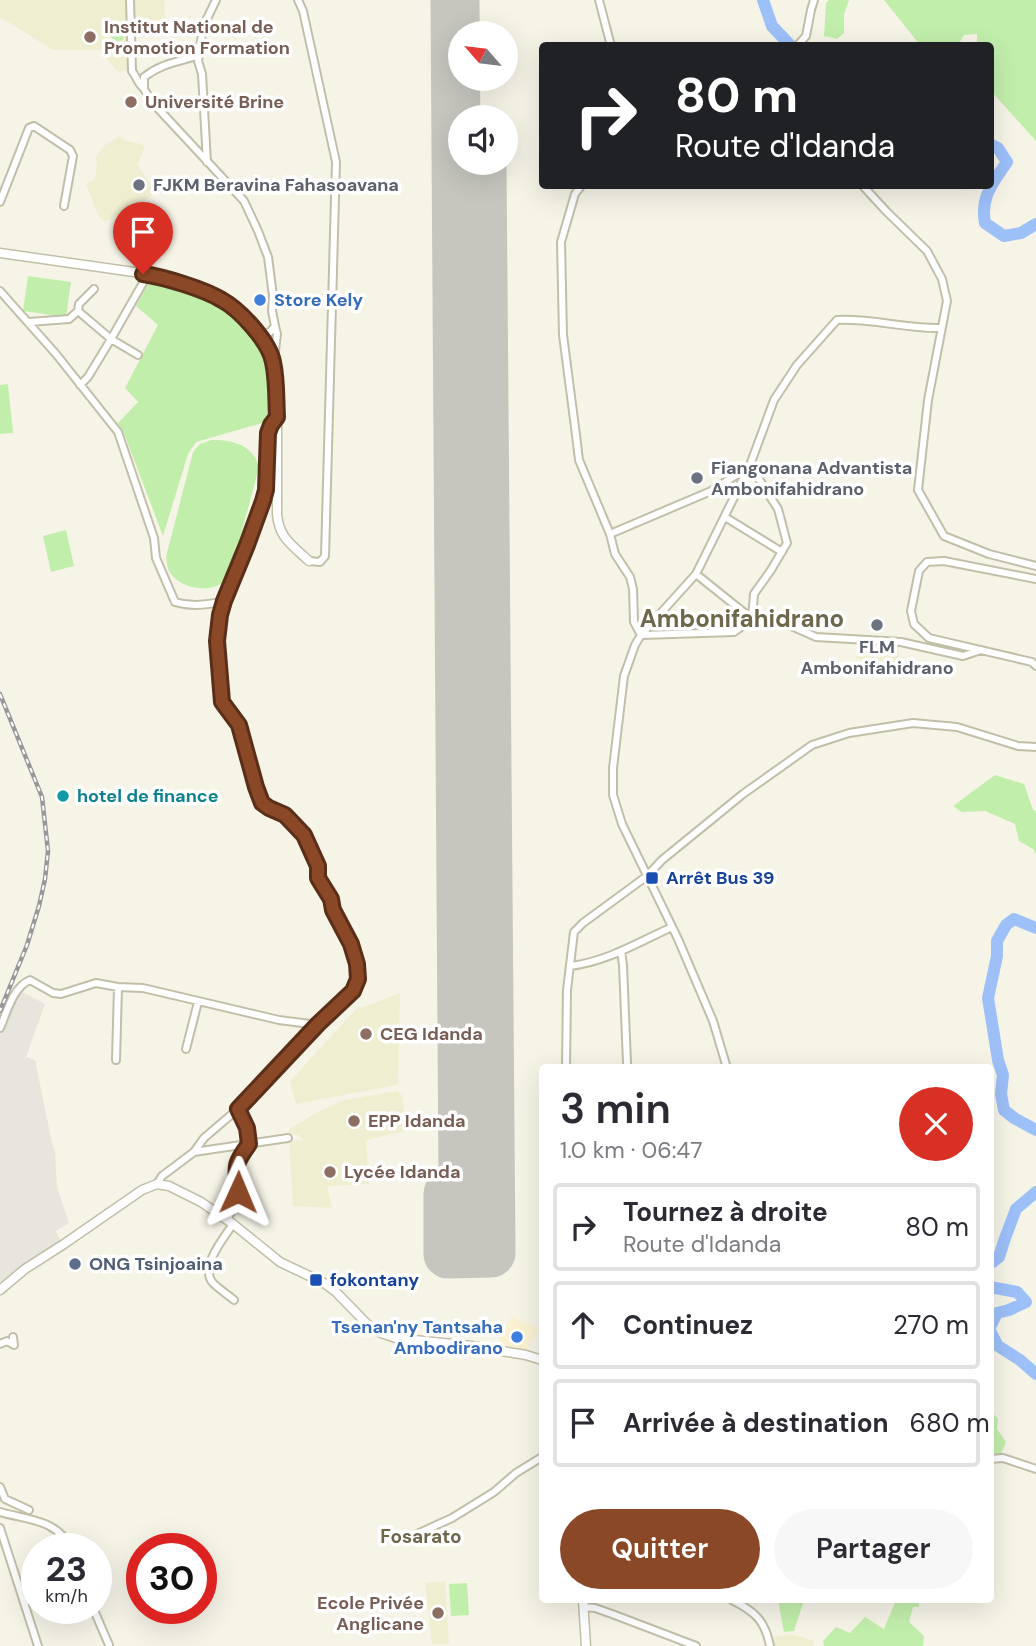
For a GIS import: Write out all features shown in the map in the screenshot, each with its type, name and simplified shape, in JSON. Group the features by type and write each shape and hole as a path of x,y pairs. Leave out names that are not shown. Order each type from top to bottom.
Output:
{"street":[{"path":"130,0 132,71 135,79 152,102 244,201 268,257 273,296 272,311 277,334 273,362 277,417 278,527 285,538 309,561 320,562 325,556 336,162 303,11 298,0"},
{"path":"207,162 202,74 198,61 203,27 216,0"},
{"path":"599,0 610,42"},
{"path":"801,42 806,36 814,0"},
{"path":"144,89 144,77 153,70 163,64 200,54"},
{"path":"0,202 29,128 34,125 71,150 73,156 64,206"},
{"path":"579,189 561,242 563,335 579,460 610,534 615,554 630,577 634,622 641,635"},
{"path":"866,189 927,251 942,279 947,301 928,400 918,490 944,536 989,554 1036,566"},
{"path":"0,253 148,274 191,287 222,300 236,311 268,348 273,362"},
{"path":"80,385 88,377 148,274"},
{"path":"29,322 69,319 94,289"},
{"path":"0,291 29,322 118,432 154,538 156,558 175,602 185,605 224,601"},
{"path":"78,311 111,339 138,355"},
{"path":"726,1064 713,1021 622,824 613,795 613,768 624,676 641,635 696,574 750,466 775,400 797,365 837,320 942,328"},
{"path":"258,335 270,332 275,326"},
{"path":"157,1184 162,1176 194,1152 204,1138 238,1109 353,991 358,979 351,944 333,910 331,899 318,878 318,866 304,835 285,815 262,803 239,725 222,702 217,641 224,601 263,501 266,490 268,433 277,417"},
{"path":"610,534 711,491 750,466"},
{"path":"750,466 778,509 787,543 754,594 752,619"},
{"path":"725,517 782,552"},
{"path":"1036,579 944,561 927,562 919,571 911,611 914,624 929,639 1032,662 1036,666"},
{"path":"696,574 752,619"},
{"path":"641,635 734,632 752,619 771,617 816,637 901,642 963,656 981,650"},
{"path":"566,1064 567,990 574,932 647,876 662,860 743,794 812,745 849,733 913,723 957,727 1018,746 1036,747"},
{"path":"570,965 583,964 621,951 672,928"},
{"path":"621,951 627,1063"},
{"path":"0,1028 17,990 22,983 30,980 53,993 61,994 96,983 143,988 279,1020 318,1024"},
{"path":"116,1060 118,987"},
{"path":"186,1049 198,1002"},
{"path":"234,1300 212,1282 208,1269 230,1222 238,1192 236,1166 238,1158 249,1144 247,1128 238,1109"},
{"path":"194,1152 288,1138"},
{"path":"0,1290 25,1269 142,1190 157,1184 169,1186 201,1202 280,1262 324,1283 381,1333 396,1338 471,1346 539,1359"},
{"path":"0,1344 6,1341 14,1345 13,1337"},
{"path":"994,1459 1003,1458 1036,1469"},
{"path":"418,1534 452,1518 494,1492 516,1473 539,1459"},
{"path":"0,1488 5,1499 29,1510"},
{"path":"0,1512 51,1525 62,1533"},
{"path":"0,1528 21,1593"},
{"path":"586,1646 583,1603 696,1646"},
{"path":"746,1603 760,1620 770,1646"},
{"path":"31,1624 38,1646"},
{"path":"99,1624 108,1645"}],"shaded area":[{"path":"0,0 165,0 164,21 135,23 137,68 118,72 103,55 102,50 53,50 0,17"},
{"path":"119,136 145,147 137,165 157,192 143,202 133,202 105,222 99,217 86,184 95,179 95,158 105,145"},
{"path":"857,640 899,643 899,657 894,667 878,666 856,658"},
{"path":"17,989 45,1004 26,1057 35,1060 55,1152 57,1187 69,1223 56,1231 60,1240 0,1282 0,1029"},
{"name":"CEG Idanda","path":"400,993 398,1085 296,1104 290,1081 358,1007"},
{"path":"398,1091 403,1097 405,1131 366,1140 369,1184 327,1186 332,1208 293,1206 289,1141 304,1141 298,1135 289,1134 289,1129 344,1100"},
{"name":"Tsenan'ny Tantsaha Ambodirano","path":"511,1316 538,1329 528,1351 499,1345 502,1328 506,1328"},
{"name":"Ecole Privée Anglicane","path":"445,1581 449,1644 432,1644 425,1583"},
{"path":"791,1634 815,1641 813,1646 774,1646 771,1637"}],"green space":[{"path":"829,0 849,0 844,14 844,33 837,39 824,36 826,3"},
{"path":"884,0 1036,0 1036,141 994,94 994,42 977,42 977,34 964,35 960,42 918,42"},
{"path":"126,24 126,30 123,32 123,40 118,41 119,46 116,47 106,26 116,28"},
{"path":"28,276 71,282 66,317 23,311"},
{"path":"149,282 196,293 214,300 236,315 261,344 272,367 274,383 275,411 266,422 196,442 188,454 163,536 118,423 138,402 125,388 158,325 136,306"},
{"path":"8,384 13,433 0,434 0,385"},
{"path":"211,440 241,445 252,453 259,467 231,572 224,582 218,585 196,588 182,583 171,574 166,557 193,452 200,444"},
{"path":"66,530 74,566 51,572 43,536"},
{"path":"995,775 1024,784 1033,810 1036,811 1036,854 1033,849 1019,841 1015,824 985,811 962,812 953,806"},
{"path":"994,1414 998,1419 997,1429 1006,1442 1001,1454 994,1454"},
{"path":"467,1583 469,1615 451,1616 449,1584"},
{"path":"779,1603 803,1603 794,1631 784,1632"},
{"path":"895,1603 919,1603 919,1607 913,1607 909,1622 924,1636 923,1646 824,1646 823,1641 836,1627 850,1633 865,1617 884,1629"}],"waterway":[{"path":"763,0 772,26 787,42"},
{"path":"994,146 1007,162 994,182"},
{"path":"990,189 984,205 985,223 1004,236 1021,233 1036,224"},
{"path":"1036,928 1014,919 1006,925 997,941 997,956 988,998 1003,1075 1001,1094 1004,1110 1036,1130"},
{"path":"994,1261 999,1257 1016,1209 1036,1192"},
{"path":"994,1288 1017,1292 1026,1302 997,1313 994,1319"},
{"path":"994,1338 998,1346 1036,1374"}],"runway":[{"path":"455,0 456,105"},
{"path":"456,175 463,1183 448,1194 448,1254 491,1253 482,175"}],"railway":[{"path":"0,694 42,797 48,851 39,906 27,945 0,1011"}],"place":[{"name":"Institut National de Promotion Formation","path":"90,37"},
{"name":"Université Brine","path":"131,102"},
{"name":"FJKM Beravina Fahasoavana","path":"139,185"},
{"name":"Store Kely","path":"260,300"},
{"name":"Fiangonana Advantista Ambonifahidrano","path":"697,478"},
{"name":"FLM Ambonifahidrano","path":"877,625"},
{"name":"hotel de finance","path":"63,796"},
{"name":"Arrêt Bus 39","path":"652,878"},
{"name":"CEG Idanda","path":"366,1034"},
{"name":"EPP Idanda","path":"354,1121"},
{"name":"Lycée Idanda","path":"330,1172"},
{"name":"ONG Tsinjoaina","path":"75,1264"},
{"name":"fokontany","path":"316,1280"},
{"name":"Tsenan'ny Tantsaha Ambodirano","path":"517,1337"},
{"name":"Ecole Privée Anglicane","path":"438,1613"}],"district":[{"name":"Ambonifahidrano","path":"742,618"},
{"name":"Fosarato","path":"421,1536"}],"route":[{"path":"143,274 191,287 222,300 258,335 268,348 273,362 277,417 268,433 266,490 220,615 217,641 222,702 239,725 262,803 285,815 304,835 318,866 318,878 331,899 333,910 351,944 357,964 358,979 353,991 238,1109 247,1128 249,1144 238,1158 236,1166 238,1192"}]}
